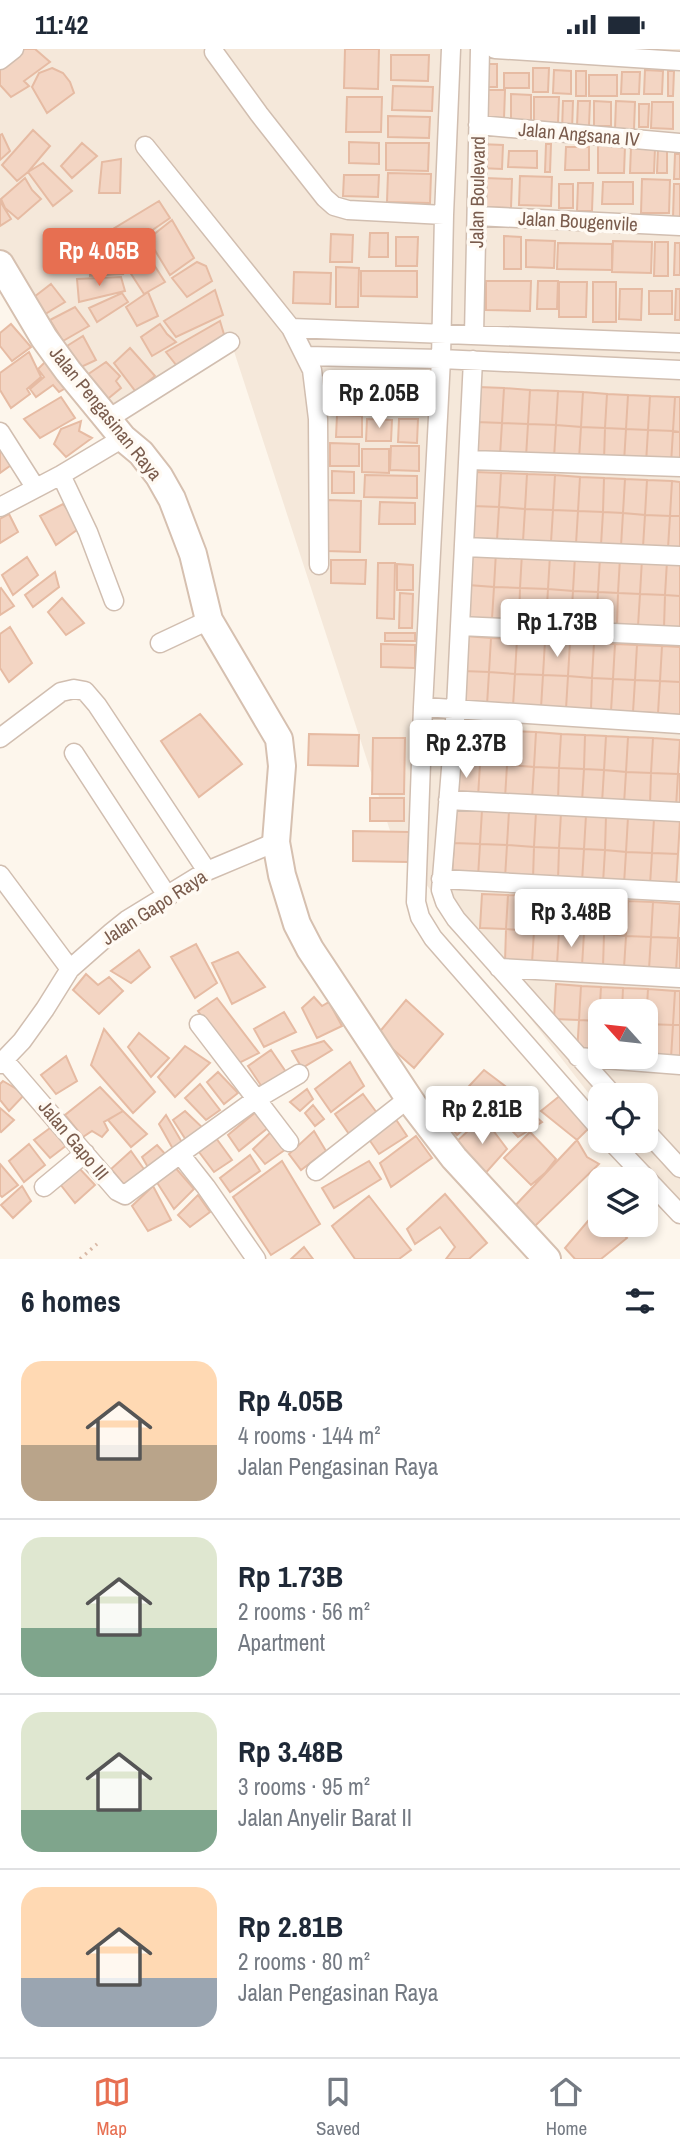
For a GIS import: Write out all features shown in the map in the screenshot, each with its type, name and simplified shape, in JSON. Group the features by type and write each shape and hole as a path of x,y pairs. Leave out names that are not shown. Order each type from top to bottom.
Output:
{"street":[{"path":"0,60 14,49"},
{"path":"451,49 441,359 416,902 420,917 433,938 588,1115"},
{"name":"Jalan Boulevard","path":"474,335 480,49"},
{"path":"495,49 680,61"},
{"path":"214,52 324,198 334,206 360,211 444,215"},
{"name":"Jalan Angsana IV","path":"478,125 680,143"},
{"path":"145,146 291,328 306,356 314,379 318,419 319,565"},
{"name":"Jalan Bougenvile","path":"477,216 680,226"},
{"name":"Jalan Pengasinan Raya","path":"0,264 44,338 68,372 115,428 141,453 172,499 193,554 209,620 279,739 282,766 276,842 282,875 298,924 310,949 409,1098 454,1158 547,1259"},
{"path":"291,328 680,343"},
{"path":"0,507 61,475 115,428 230,342"},
{"path":"306,356 473,360 680,370"},
{"path":"473,360 456,708 441,879 445,902 456,919 602,1083"},
{"path":"0,432 35,487"},
{"path":"469,460 680,467"},
{"path":"61,475 88,532 114,601"},
{"path":"465,547 680,556"},
{"path":"160,643 209,620"},
{"path":"460,626 680,636"},
{"path":"0,738 61,692 74,689 85,691 207,871"},
{"path":"423,707 680,724"},
{"path":"74,753 167,897"},
{"path":"448,800 680,812"},
{"name":"Jalan Gapo Raya","path":"2,1062 45,1009 70,969 127,920 207,871 276,842"},
{"path":"0,875 70,969"},
{"path":"441,879 680,892"},
{"path":"499,968 680,978"},
{"path":"199,1024 289,1142"},
{"path":"578,1057 680,1065"},
{"name":"Jalan Gapo III","path":"2,1062 117,1191 125,1195 180,1154"},
{"path":"256,1259 180,1154 255,1100 299,1074"},
{"path":"316,1171 409,1098"},
{"path":"658,1144 680,1168"},
{"path":"44,1187 85,1153"},
{"path":"622,1153 680,1214"}],"path":[{"path":"80,1259 97,1244"}],"shaded area":[{"path":"0,49 680,49 680,1211 658,1182 658,1167 646,1167 635,1153 658,1153 658,1083 588,1083 588,1093 394,843 231,342 108,419 0,264"}],"building":[{"path":"23,49 35,49 50,62 24,81 29,86 11,97 0,85 0,69"},
{"path":"345,49 379,49 378,89 344,88"},
{"path":"391,55 429,55 428,81 391,80"},
{"path":"485,64 497,64 497,87 484,87"},
{"path":"52,68 63,73 74,93 47,113 32,87 39,73"},
{"path":"533,68 549,68 548,92 533,92"},
{"path":"554,70 571,71 571,94 553,93"},
{"path":"645,70 663,71 662,94 644,94"},
{"path":"576,71 586,71 586,96 576,96"},
{"path":"668,71 674,71 673,96 668,96"},
{"path":"622,72 640,72 639,94 621,94"},
{"path":"504,73 529,73 529,88 504,88"},
{"path":"589,75 617,75 617,96 589,96"},
{"path":"393,86 433,87 432,111 392,110"},
{"path":"482,90 505,90 504,119 482,119"},
{"path":"511,94 531,95 531,121 511,121"},
{"path":"347,97 382,97 381,132 346,132"},
{"path":"534,97 559,97 558,123 534,123"},
{"path":"563,101 573,101 572,131 562,131"},
{"path":"578,101 590,101 589,126 577,126"},
{"path":"594,101 611,102 611,126 594,126"},
{"path":"616,101 635,102 634,130 615,129"},
{"path":"652,102 673,102 673,129 651,128"},
{"path":"639,104 649,104 648,127 639,127"},
{"path":"388,116 430,117 429,138 388,137"},
{"path":"33,130 50,146 17,181 2,165"},
{"path":"2,134 10,151 0,160 0,135"},
{"path":"349,142 379,143 379,164 349,163"},
{"path":"82,143 97,156 72,178 61,166"},
{"path":"386,143 429,143 428,171 386,170"},
{"path":"479,144 503,145 502,169 479,168"},
{"path":"546,144 551,144 550,172 545,172"},
{"path":"598,145 625,146 624,173 598,173"},
{"path":"566,147 589,147 589,170 565,170"},
{"path":"631,147 655,148 654,173 630,173"},
{"path":"658,148 667,148 667,173 657,173"},
{"path":"509,151 537,151 537,168 508,167"},
{"path":"675,154 680,154 680,179 674,179"},
{"path":"121,159 120,193 99,193 102,162"},
{"path":"43,163 72,191 53,206 28,172"},
{"path":"388,173 431,174 430,203 387,202"},
{"path":"344,175 379,175 378,197 343,196"},
{"path":"520,176 552,177 551,206 519,205"},
{"path":"25,178 41,199 18,219 5,208 1,199"},
{"path":"485,178 512,179 511,208 484,207"},
{"path":"642,179 670,180 669,213 641,213"},
{"path":"603,182 633,182 633,204 602,204"},
{"path":"578,183 593,183 592,211 577,211"},
{"path":"559,184 573,184 573,208 559,208"},
{"path":"674,184 680,184 680,218 673,218"},
{"path":"0,201 11,219 0,226"},
{"path":"159,201 170,218 129,246 113,229"},
{"path":"172,220 194,258 170,275 148,239"},
{"path":"370,233 388,233 388,257 369,257"},
{"path":"331,234 353,235 352,262 330,262"},
{"path":"504,236 521,237 521,269 504,269"},
{"path":"396,237 418,237 417,266 396,266"},
{"path":"526,240 555,241 554,268 526,267"},
{"path":"613,241 652,242 651,273 612,272"},
{"path":"655,242 668,242 668,276 654,276"},
{"path":"558,243 612,244 612,270 557,269"},
{"path":"675,243 680,243 680,275 674,275"},
{"path":"147,254 165,282 144,294 126,266"},
{"path":"120,262 123,274 90,276 90,268"},
{"path":"197,262 206,266 212,281 187,297 172,278"},
{"path":"336,267 359,268 358,307 336,307"},
{"path":"361,271 417,271 417,297 361,296"},
{"path":"294,272 331,273 330,304 293,303"},
{"path":"121,277 125,291 79,302 77,279"},
{"path":"486,281 531,281 530,311 486,310"},
{"path":"538,281 558,281 557,309 537,309"},
{"path":"559,282 587,282 586,317 559,317"},
{"path":"593,282 616,282 616,322 593,322"},
{"path":"51,284 65,302 42,316 34,297"},
{"path":"620,289 642,289 641,320 619,319"},
{"path":"676,289 680,289 680,320 675,320"},
{"path":"215,290 223,315 176,337 164,321"},
{"path":"649,291 672,291 672,314 649,314"},
{"path":"148,292 158,316 137,326 126,307"},
{"path":"122,293 128,302 97,322 89,308"},
{"path":"75,307 89,326 63,341 50,320"},
{"path":"220,321 226,341 180,370 166,352"},
{"path":"11,324 31,347 12,361 0,346 0,333"},
{"path":"160,324 176,342 152,356 141,337"},
{"path":"83,336 96,360 79,368 67,346"},
{"path":"130,348 155,376 136,392 114,363"},
{"path":"29,352 41,377 27,389 30,394 11,408 0,390 0,373"},
{"path":"48,359 69,386 59,392 53,385 36,397 30,389 44,377 38,369"},
{"path":"106,362 120,376 116,381 121,388 104,402 87,375"},
{"path":"380,381 416,381 415,413 379,412"},
{"path":"341,382 371,383 371,401 340,401"},
{"path":"478,387 504,388 502,423 476,422"},
{"path":"504,388 530,390 528,424 502,423"},
{"path":"530,390 558,391 556,425 528,424"},
{"path":"558,391 583,392 581,427 556,425"},
{"path":"583,392 607,394 605,428 581,427"},
{"path":"607,394 628,395 626,429 605,428"},
{"path":"628,395 650,396 648,430 626,429"},
{"path":"650,396 675,397 673,431 648,430"},
{"path":"61,397 75,418 40,438 24,419"},
{"path":"675,397 680,397 680,432 673,431"},
{"path":"337,415 362,416 362,437 336,437"},
{"path":"367,419 392,420 391,441 366,441"},
{"path":"399,419 418,419 417,443 398,442"},
{"path":"81,421 79,431 92,438 66,457 54,444 61,429"},
{"path":"476,422 502,423 500,455 474,454"},
{"path":"502,423 528,424 526,457 500,455"},
{"path":"528,424 556,425 554,458 526,457"},
{"path":"556,425 581,427 579,459 554,458"},
{"path":"581,427 605,428 604,461 579,459"},
{"path":"605,428 626,429 624,462 604,461"},
{"path":"626,429 648,430 646,463 624,462"},
{"path":"648,430 673,431 671,464 646,463"},
{"path":"673,431 680,432 680,464 671,464"},
{"path":"0,443 14,463 0,473"},
{"path":"330,443 359,444 359,466 330,466"},
{"path":"391,446 419,446 419,471 390,470"},
{"path":"362,449 389,449 389,473 362,472"},
{"path":"332,471 354,472 354,493 332,493"},
{"path":"475,472 501,473 499,507 473,506"},
{"path":"501,473 527,474 525,509 499,507"},
{"path":"527,474 555,475 553,510 525,509"},
{"path":"365,475 417,476 417,498 364,497"},
{"path":"555,475 580,477 578,511 553,510"},
{"path":"580,477 604,478 603,512 578,511"},
{"path":"604,478 625,479 623,513 603,512"},
{"path":"625,479 647,480 645,515 623,513"},
{"path":"647,480 672,481 670,516 645,515"},
{"path":"672,481 680,482 680,516 670,516"},
{"path":"327,500 361,501 360,552 326,551"},
{"path":"380,502 415,503 415,524 379,524"},
{"path":"63,504 81,527 56,545 40,516"},
{"path":"473,506 499,507 497,540 471,539"},
{"path":"499,507 525,509 523,541 497,540"},
{"path":"525,509 553,510 551,542 523,541"},
{"path":"553,510 578,511 576,544 551,542"},
{"path":"578,511 603,512 601,545 576,544"},
{"path":"603,512 623,513 621,546 601,545"},
{"path":"623,513 645,515 643,547 621,546"},
{"path":"9,514 18,532 0,543 0,519"},
{"path":"645,515 670,516 668,548 643,547"},
{"path":"670,516 680,516 680,549 668,548"},
{"path":"470,551 496,552 494,587 468,585"},
{"path":"496,552 522,553 520,588 494,587"},
{"path":"522,553 550,555 548,589 520,588"},
{"path":"550,555 575,556 573,591 548,589"},
{"path":"575,556 600,557 598,592 573,591"},
{"path":"27,557 38,575 13,595 2,575"},
{"path":"600,557 620,558 618,593 598,592"},
{"path":"620,558 642,559 640,594 618,593"},
{"path":"642,559 667,561 665,595 640,594"},
{"path":"331,560 366,560 365,584 331,583"},
{"path":"667,561 680,561 680,596 665,595"},
{"path":"378,563 395,563 394,619 377,618"},
{"path":"397,564 413,565 413,590 397,590"},
{"path":"55,572 59,587 33,607 25,595"},
{"path":"468,585 494,587 492,619 466,618"},
{"path":"494,587 520,588 519,621 492,619"},
{"path":"520,588 548,589 546,622 519,621"},
{"path":"0,589 14,606 0,615"},
{"path":"548,589 573,591 571,623 546,622"},
{"path":"573,591 598,592 596,624 571,623"},
{"path":"598,592 618,593 617,625 596,624"},
{"path":"400,593 413,594 412,628 399,628"},
{"path":"618,593 640,594 638,626 617,625"},
{"path":"640,594 665,595 664,628 638,626"},
{"path":"665,595 680,596 680,629 664,628"},
{"path":"62,598 84,623 66,635 48,612"},
{"path":"10,627 32,663 9,682 0,668 0,634"},
{"path":"385,633 415,633 415,641 385,641"},
{"path":"465,636 491,638 489,672 463,671"},
{"path":"491,638 517,639 515,674 489,672"},
{"path":"517,639 545,641 543,675 515,674"},
{"path":"545,641 570,642 568,676 543,675"},
{"path":"570,642 594,643 592,678 568,676"},
{"path":"594,643 615,644 613,679 592,678"},
{"path":"381,644 415,645 415,668 381,667"},
{"path":"615,644 637,645 635,680 613,679"},
{"path":"637,645 662,646 660,681 635,680"},
{"path":"662,646 680,647 680,682 660,681"},
{"path":"463,671 489,672 487,705 461,703"},
{"path":"489,672 515,674 513,706 487,705"},
{"path":"515,674 543,675 541,708 513,706"},
{"path":"543,675 568,676 566,709 541,708"},
{"path":"568,676 592,678 591,710 566,709"},
{"path":"592,678 613,679 611,711 591,710"},
{"path":"613,679 635,680 633,712 611,711"},
{"path":"635,680 660,681 658,713 633,712"},
{"path":"660,681 680,682 680,715 658,713"},
{"path":"200,714 242,764 199,797 161,741"},
{"path":"456,728 482,730 480,764 454,763"},
{"path":"482,730 509,731 507,765 480,764"},
{"path":"509,731 536,732 534,767 507,765"},
{"path":"536,732 561,734 559,768 534,767"},
{"path":"309,734 359,735 358,766 308,765"},
{"path":"561,734 585,735 584,769 559,768"},
{"path":"585,735 606,736 604,770 584,769"},
{"path":"606,736 628,737 626,772 604,770"},
{"path":"628,737 653,738 651,773 626,772"},
{"path":"373,738 405,738 404,794 372,794"},
{"path":"653,738 680,740 678,774 651,773"},
{"path":"454,763 480,764 478,797 452,795"},
{"path":"480,764 507,765 505,798 478,797"},
{"path":"507,765 534,767 532,799 505,798"},
{"path":"534,767 559,768 558,801 532,799"},
{"path":"559,768 584,769 582,802 558,801"},
{"path":"584,769 604,770 602,803 582,802"},
{"path":"604,770 626,772 624,804 602,803"},
{"path":"626,772 651,773 650,805 624,804"},
{"path":"651,773 678,774 676,807 650,805"},
{"path":"678,774 680,807 676,807"},
{"path":"370,798 404,798 404,821 370,821"},
{"path":"456,808 482,810 480,844 454,843"},
{"path":"482,810 509,811 507,845 480,844"},
{"path":"509,811 536,812 534,847 507,845"},
{"path":"536,812 561,813 559,848 534,847"},
{"path":"561,813 586,815 584,849 559,848"},
{"path":"586,815 606,816 605,850 584,849"},
{"path":"606,816 628,817 626,852 605,850"},
{"path":"628,817 654,818 652,853 626,852"},
{"path":"654,818 680,820 678,854 652,853"},
{"path":"353,831 409,832 408,862 353,861"},
{"path":"454,843 480,844 478,877 452,875"},
{"path":"480,844 507,845 505,878 478,877"},
{"path":"507,845 534,847 533,879 505,878"},
{"path":"534,847 559,848 558,880 533,879"},
{"path":"559,848 584,849 582,882 558,880"},
{"path":"584,849 605,850 603,883 582,882"},
{"path":"605,850 626,852 624,884 603,883"},
{"path":"626,852 652,853 650,885 624,884"},
{"path":"652,853 678,854 676,887 650,885"},
{"path":"482,894 508,895 506,929 480,928"},
{"path":"508,895 536,896 534,931 506,929"},
{"path":"536,896 561,898 559,932 534,931"},
{"path":"561,898 586,899 584,933 559,932"},
{"path":"586,899 606,900 604,934 584,933"},
{"path":"606,900 628,901 626,936 604,934"},
{"path":"628,901 653,902 651,937 626,936"},
{"path":"653,902 680,904 678,938 651,937"},
{"path":"506,929 534,931 532,963 505,962"},
{"path":"534,931 559,932 557,964 532,963"},
{"path":"559,932 584,933 582,966 557,964"},
{"path":"584,933 604,934 603,967 582,966"},
{"path":"604,934 626,936 624,968 603,967"},
{"path":"626,936 651,937 649,969 624,968"},
{"path":"651,937 678,938 676,971 649,969"},
{"path":"678,938 680,971 676,971"},
{"path":"196,944 217,983 195,998 171,957"},
{"path":"139,950 150,967 131,983 111,971"},
{"path":"238,952 265,987 232,1004 212,963"},
{"path":"86,974 98,985 109,977 123,991 99,1014 73,990"},
{"path":"556,984 581,986 579,1020 554,1019"},
{"path":"581,986 601,987 600,999 588,999 588,1020 579,1020"},
{"path":"601,987 623,988 623,999 600,999"},
{"path":"623,988 648,989 647,999 623,999"},
{"path":"648,989 675,991 673,1025 658,1024 658,999 647,999"},
{"path":"675,991 680,991 680,1025 673,1025"},
{"path":"314,997 322,1006 329,1002 342,1026 317,1038 302,1008"},
{"path":"217,998 259,1053 235,1065 198,1011"},
{"path":"406,1000 443,1034 414,1068 377,1035"},
{"path":"284,1012 296,1032 264,1047 254,1029"},
{"path":"579,1020 588,1020 588,1054 577,1053"},
{"path":"658,1024 673,1025 671,1058 658,1057"},
{"path":"673,1025 680,1025 680,1058 671,1058"},
{"path":"104,1029 155,1092 133,1113 91,1065"},
{"path":"139,1033 169,1058 151,1077 128,1047"},
{"path":"324,1041 332,1050 302,1068 292,1051"},
{"path":"185,1046 210,1063 175,1097 158,1077"},
{"path":"271,1050 286,1072 262,1087 248,1066"},
{"path":"66,1056 77,1081 56,1094 41,1075"},
{"path":"350,1062 364,1086 331,1112 315,1089"},
{"path":"484,1070 509,1089 457,1135 441,1116"},
{"path":"218,1072 238,1093 224,1104 207,1082"},
{"path":"3,1081 25,1094 9,1111 0,1100 0,1084"},
{"path":"200,1084 220,1110 206,1120 185,1098"},
{"path":"100,1087 123,1111 104,1122 108,1130 102,1137 92,1131 83,1137 65,1115"},
{"path":"307,1089 313,1099 300,1111 290,1102"},
{"path":"363,1094 377,1113 349,1134 335,1114"},
{"path":"510,1094 542,1122 518,1137 492,1110"},
{"path":"562,1094 588,1121 588,1129 577,1140 541,1111"},
{"path":"313,1105 324,1119 315,1126 305,1113"},
{"path":"0,1108 14,1120 1,1132 0,1131"},
{"path":"123,1111 147,1134 131,1147 108,1120"},
{"path":"185,1111 206,1131 188,1143 173,1120"},
{"path":"257,1111 269,1127 239,1151 228,1135"},
{"path":"166,1115 183,1144 173,1149 159,1124"},
{"path":"393,1115 407,1136 379,1154 366,1135"},
{"path":"483,1117 507,1149 483,1176 456,1142"},
{"path":"50,1128 67,1145 50,1158 34,1140"},
{"path":"272,1131 289,1147 265,1164 253,1149"},
{"path":"314,1131 326,1151 301,1170 289,1154"},
{"path":"530,1132 556,1159 531,1185 504,1158"},
{"path":"416,1136 432,1158 391,1187 380,1163"},
{"path":"216,1138 232,1160 214,1172 199,1152"},
{"path":"577,1140 587,1157 599,1164 588,1167 588,1175 534,1227 512,1209"},
{"path":"29,1144 45,1165 24,1182 9,1161"},
{"path":"157,1145 167,1156 149,1169 142,1157"},
{"path":"131,1151 146,1172 126,1187 111,1169"},
{"path":"250,1155 260,1171 230,1192 220,1178"},
{"path":"282,1161 320,1224 271,1255 233,1197"},
{"path":"369,1161 381,1179 334,1208 322,1188"},
{"path":"0,1164 18,1185 2,1197 0,1195"},
{"path":"173,1165 194,1189 174,1209 156,1181"},
{"path":"79,1168 95,1185 75,1203 60,1184"},
{"path":"22,1186 31,1201 13,1218 1,1205"},
{"path":"153,1186 171,1220 148,1231 132,1206"},
{"path":"445,1194 487,1243 469,1259 446,1259 455,1247 440,1227 415,1244 407,1229"},
{"path":"198,1195 210,1212 190,1227 178,1215"},
{"path":"369,1196 411,1250 399,1259 355,1259 332,1226"},
{"path":"588,1221 588,1237 627,1238 601,1259 575,1259 565,1248"},
{"path":"304,1247 313,1259 291,1259"}]}
